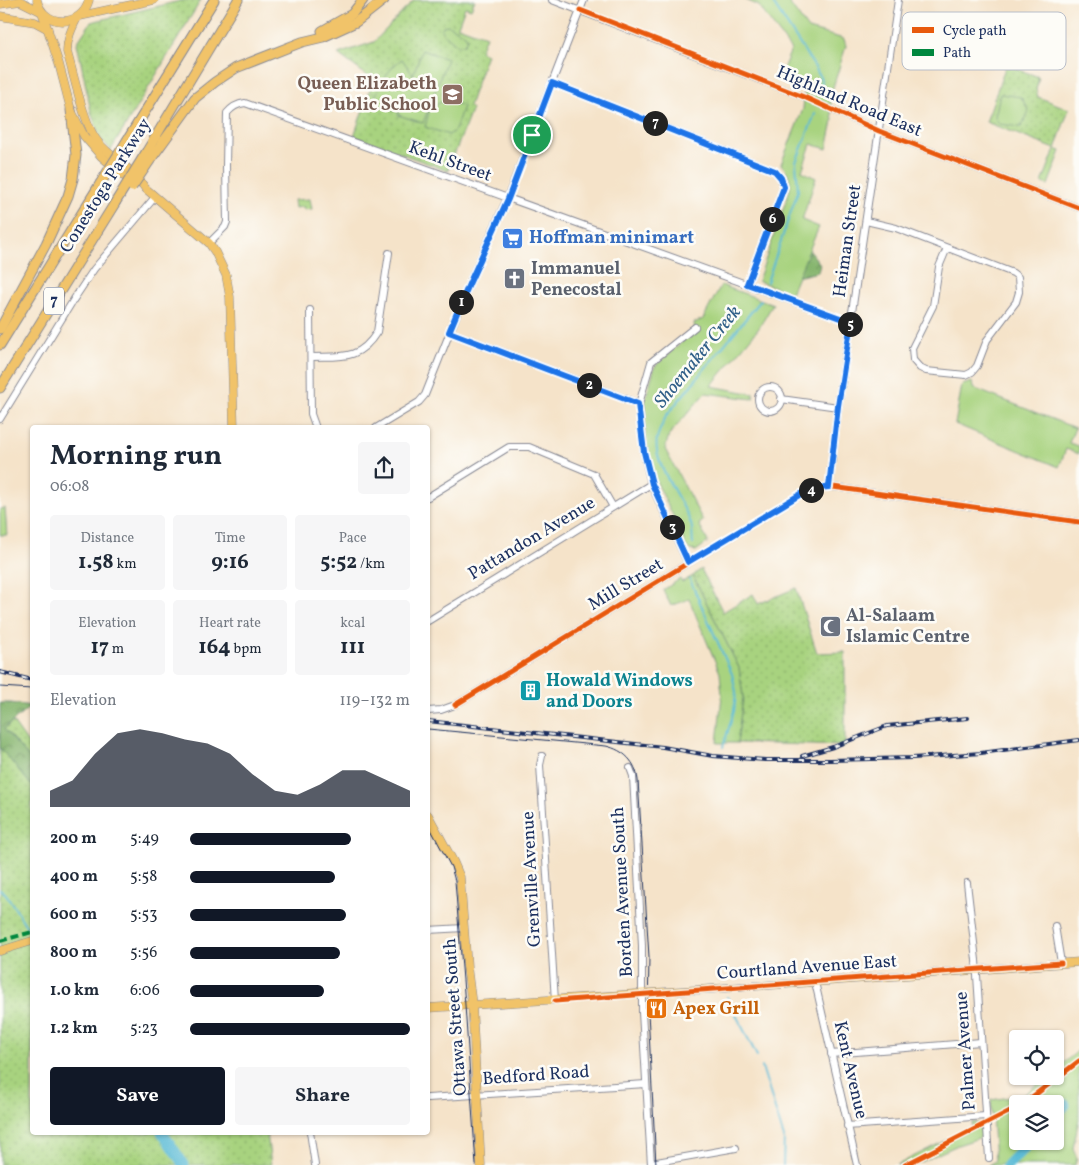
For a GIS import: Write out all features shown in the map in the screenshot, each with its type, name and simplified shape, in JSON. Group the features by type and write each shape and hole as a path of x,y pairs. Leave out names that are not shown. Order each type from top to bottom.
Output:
{"highway":[{"name":"Conestoga Parkway","path":"0,388 108,214 118,203 150,154 238,0"},
{"path":"302,42 352,14 363,0"},
{"path":"150,154 195,98 214,82 236,68 356,22 384,0"},
{"name":"Conestoga Parkway","path":"0,345 212,4"},
{"path":"0,329 46,244 68,196 73,180 76,155 71,110"}],"main road":[{"path":"37,0 48,29 71,110 84,136 92,146 136,186 145,188"},
{"path":"89,0 67,42 68,52 91,132 106,151 140,180 145,188 209,243 226,275 230,297 234,425"},
{"path":"0,4 20,1 29,4 55,21 62,22 154,0"},
{"path":"0,16 35,22 48,29"},
{"name":"Ottawa Street South","path":"430,819 458,870 472,1005 481,1165"},
{"path":"0,951 30,942"},
{"name":"Courtland Avenue East","path":"430,1008 1079,962"}],"street":[{"name":"Highland Road East","path":"552,0 804,97 880,131 1079,208"},
{"path":"381,425 423,399 469,284 508,199 584,0"},
{"name":"Heiman Street","path":"829,487 838,406 898,0"},
{"path":"552,83 775,171 781,178 784,187 747,284"},
{"name":"Kehl Street","path":"209,243 225,227 227,222 227,113 231,108 245,103 851,322"},
{"path":"0,419 94,269 155,197"},
{"path":"866,221 896,228 1013,273 1018,277 1019,292 1016,302 987,340 977,366 966,375 926,371 920,368 913,360 912,348 933,306 939,267 947,248"},
{"path":"311,357 355,354 364,349 371,341 377,332 389,253"},
{"path":"310,310 311,414 315,425"},
{"path":"688,562 652,484 644,452 638,404 651,362 695,327"},
{"path":"449,332 638,404"},
{"path":"781,399 838,406"},
{"path":"430,496 509,447 529,447 594,474 613,507"},
{"name":"Pattandon Avenue","path":"430,620 652,484"},
{"name":"Mill Street","path":"430,710 442,710 455,705 801,494 818,488 829,487 887,494 1079,522"},
{"name":"Grenville Avenue","path":"542,756 540,765 555,1000"},
{"name":"Borden Avenue South","path":"630,768 633,776 651,1164"},
{"name":"Palmer Avenue","path":"967,883 976,969 989,1158"},
{"path":"1055,926 1061,963"},
{"path":"430,930 464,928"},
{"name":"Kent Avenue","path":"815,982 857,1165"},
{"path":"831,1054 981,1042"},
{"name":"Bedford Road","path":"430,1098 646,1084"},
{"path":"847,1126 986,1116"},
{"path":"310,1135 315,1165"},
{"path":"651,1164 736,1148"}],"green space":[{"path":"184,0 201,0 111,150 100,138 91,112 77,43 91,22"},
{"name":"Queen Elizabeth Public School","path":"414,0 475,0 471,9 465,7 458,26 486,36 480,51 487,54 469,106 472,109 448,171 354,136 373,80 338,54 374,42"},
{"path":"746,0 787,0 808,29 844,39 846,46 830,97 833,121 827,149 811,144 802,171 816,178 802,220 819,227 791,293 758,281 790,189 788,175 781,164 803,109 805,87 780,76 791,50 759,6"},
{"path":"448,25 465,35 467,38 463,45 457,45 441,30 443,26"},
{"path":"422,50 447,59 423,123 398,115 399,112 376,105 374,99 389,72 402,59 413,75"},
{"path":"1004,70 1020,70 1039,77 1036,89 1038,97 1069,109 1055,149 986,122"},
{"path":"1000,94 1021,97 1029,111 1021,127 999,124 995,117"},
{"path":"445,100 463,106 455,130 449,135 425,127 430,108"},
{"path":"1055,149 1061,151 1048,185 1042,183"},
{"path":"310,199 312,209 304,210 304,207 295,208 294,200"},
{"path":"807,247 820,264 818,272 788,279"},
{"path":"721,285 773,304 759,328 711,386 754,394 753,399 705,393 669,435 665,449 703,521 699,524 708,542 696,551 690,550 685,545 681,532 653,475 646,446 643,407 655,366 695,330 694,323 703,319"},
{"path":"972,382 973,388 1075,428 1069,443 1079,446 1079,454 1066,449 1059,467 955,424 962,385"},
{"path":"5,508 7,535 0,535 0,509"},
{"path":"701,569 723,612 753,594 758,604 796,588 817,653 845,652 845,746 737,743 743,697 739,668 693,576"},
{"path":"693,576 739,668 743,697 737,743 717,743 722,695 720,673 689,599 671,606 663,590 680,579 682,582"},
{"path":"0,703 30,706 4,729 30,759 30,784 0,748"},
{"path":"0,721 13,722 30,746 30,1135 267,1135 271,1165 0,1165"},
{"path":"1079,1050 1079,1119 1073,1148 1077,1158 1075,1165 988,1165 995,1161 991,1100 1009,1097 1009,1150 1064,1150 1064,1095 1024,1095 1036,1085 1064,1085 1064,1062"},
{"path":"972,1122 980,1123 982,1137 958,1145 914,1165 897,1165 971,1129"}],"waterway":[{"name":"Shoemaker Creek","path":"771,0 816,69 822,81 819,92"},
{"name":"Shoemaker Creek","path":"767,282 798,191 796,162 815,114"},
{"name":"Shoemaker Creek","path":"693,544 691,524 659,459 657,438 666,416 761,300"},
{"name":"Shoemaker Creek","path":"690,580 732,674 736,692 734,711 723,747"},
{"path":"0,889 6,894 28,929"},
{"name":"Shoemaker Creek","path":"727,997 757,1056"},
{"name":"Shoemaker Creek","path":"762,1067 784,1138 783,1165"},
{"path":"164,1135 184,1165"},
{"path":"1007,1165 1022,1150"}],"tram line":[{"path":"0,687 30,689"},
{"path":"430,729 606,746 618,750 632,762 638,780 649,957 648,1012 656,1165"},
{"path":"430,828 451,867 455,881 476,1165"}],"railway":[{"path":"0,672 30,680"},
{"path":"802,756 833,747 887,726 968,718"},
{"path":"430,721 663,747 713,756 765,760 913,758 981,753 1079,740"}],"marked path":[{"path":"0,941 30,933"}],"cycle path":[{"path":"580,10 804,97 879,131 1079,208"},
{"path":"455,705 801,494 818,488 833,487 1079,522"},
{"path":"555,1001 1061,963"},
{"path":"1035,1095 1079,1061"},
{"path":"905,1165 1009,1112"}],"place":[{"name":"Queen Elizabeth Public School","path":"453,94"},
{"name":"Hoffman minimart","path":"513,238"},
{"name":"Immanuel Penecostal","path":"515,279"},
{"name":"Al-Salaam Islamic Centre","path":"830,626"},
{"name":"Howald Windows and Doors","path":"530,691"},
{"name":"Apex Grill","path":"657,1009"}],"route":[{"path":"552,83 775,171 781,178 784,187 747,284 851,322 838,406 829,487 813,489 801,494 688,562 652,484 644,452 638,404 449,332 508,199 532,135 552,83"}]}
